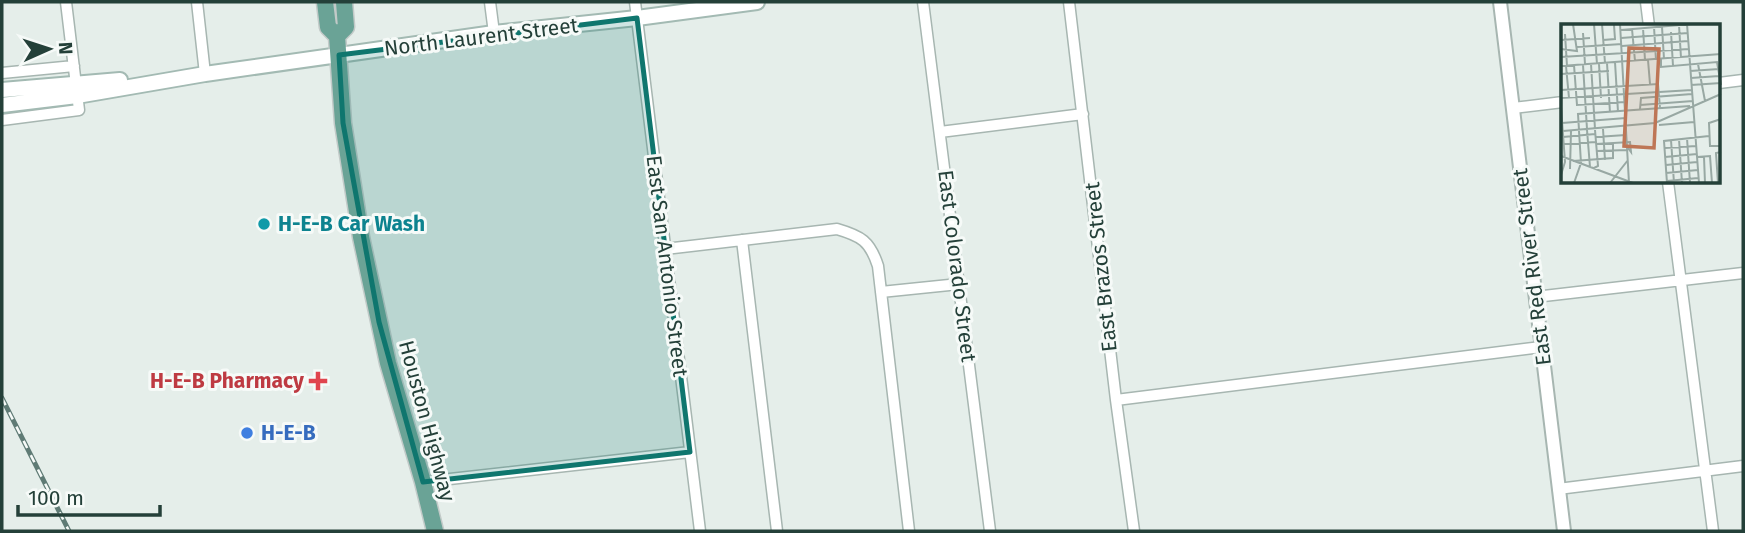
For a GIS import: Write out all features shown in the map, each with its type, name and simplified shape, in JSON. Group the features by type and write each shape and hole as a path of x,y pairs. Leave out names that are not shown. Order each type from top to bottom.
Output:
{"main road":[{"path":"325,2 328,27 337,36 346,27 344,2"},
{"name":"North Laurent Street","path":"2,105 494,33 757,2"},
{"name":"Houston Highway","path":"337,36 343,124 361,237 388,363 435,531"},
{"name":"North Laurent Street","path":"2,90 77,96"}],"street":[{"path":"2,120 77,96 66,2"},
{"path":"197,2 205,74"},
{"path":"490,2 494,33"},
{"name":"East San Antonio Street","path":"635,2 699,531"},
{"name":"East Colorado Street","path":"923,2 990,531"},
{"name":"East Brazos Street","path":"1069,2 1134,531"},
{"name":"East Red River Street","path":"1500,2 1564,531"},
{"path":"1646,2 1649,24"},
{"path":"2,73 74,66"},
{"path":"1720,83 1743,80"},
{"path":"1513,108 1561,102"},
{"path":"940,132 1083,114"},
{"path":"1668,184 1713,531"},
{"path":"665,249 837,229 866,242 878,266 909,531"},
{"path":"742,240 777,531"},
{"path":"1535,298 1743,273"},
{"path":"881,292 959,284"},
{"path":"1116,400 1541,347"},
{"path":"423,482 690,452"},
{"path":"1558,489 1743,466"}],"highlighted area":[{"path":"637,18 690,452 423,482 379,322 343,123 339,55"}],"railway":[{"path":"2,398 69,531"}],"place":[{"name":"H-E-B Car Wash","path":"264,224"},
{"name":"H-E-B Pharmacy","path":"318,381"},
{"name":"H-E-B","path":"247,433"}]}
